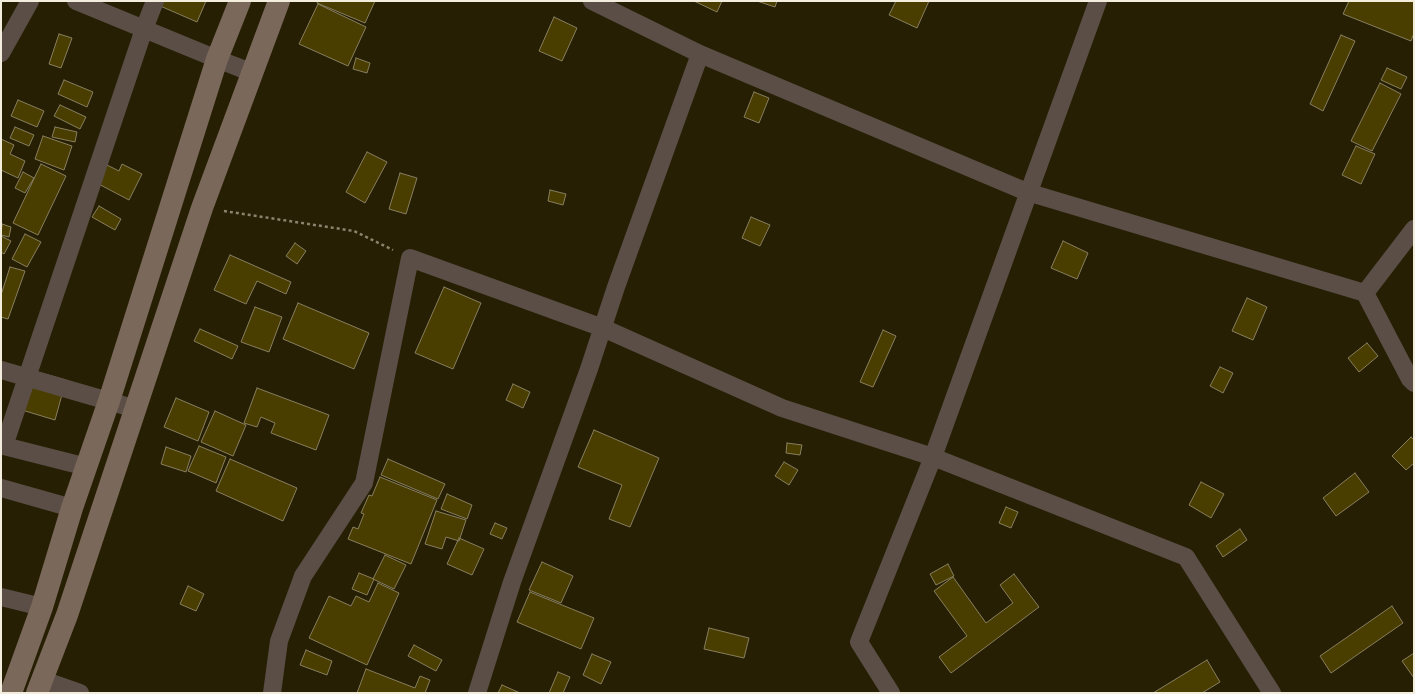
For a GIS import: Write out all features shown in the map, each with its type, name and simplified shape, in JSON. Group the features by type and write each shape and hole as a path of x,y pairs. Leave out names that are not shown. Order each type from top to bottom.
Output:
{"street":[{"path":"1,53 30,1"},
{"path":"76,1 217,59 253,72"},
{"path":"87,467 4,446 144,29 155,1"},
{"path":"11,693 42,607 72,508 109,401 217,59 240,1"},
{"path":"80,693 40,686 67,616 202,208 279,1"},
{"path":"592,1 700,54 1027,192 1365,293 1410,379 1414,383"},
{"path":"891,693 859,642 933,457 1027,192 1098,1"},
{"path":"477,693 512,582 700,54"},
{"path":"1365,293 1414,229"},
{"path":"272,693 279,641 303,576 364,483 410,258 603,328 782,408 933,457 1186,557 1272,693"},
{"path":"1,370 136,409"},
{"path":"1,488 72,508"},
{"path":"1,597 42,607"}],"path":[{"path":"202,208 354,231 410,258"}],"building":[{"path":"160,1 206,1 197,22 158,5"},
{"path":"318,1 375,1 365,23 317,3"},
{"path":"694,1 722,1 717,12"},
{"path":"757,1 777,1 775,7"},
{"path":"896,1 929,1 917,28 889,15"},
{"path":"1349,1 1414,1 1414,33 1411,41 1343,14"},
{"path":"318,4 366,27 348,66 299,44"},
{"path":"554,17 577,28 562,61 539,51"},
{"path":"59,34 72,38 61,68 49,64"},
{"path":"1341,35 1355,41 1323,111 1310,104"},
{"path":"356,58 370,63 367,73 353,69"},
{"path":"1387,68 1407,77 1401,89 1381,80"},
{"path":"64,80 93,92 87,107 58,94"},
{"path":"1380,83 1401,94 1372,151 1351,141"},
{"path":"754,92 769,98 759,123 744,117"},
{"path":"18,100 44,111 37,127 11,116"},
{"path":"60,105 86,117 80,129 54,116"},
{"path":"15,127 34,135 29,146 10,138"},
{"path":"55,127 77,132 75,142 52,137"},
{"path":"43,136 72,146 64,170 35,159"},
{"path":"1,139 14,145 10,154 25,161 18,178 1,170"},
{"path":"1356,146 1375,154 1361,184 1342,175"},
{"path":"367,152 387,162 365,203 346,192"},
{"path":"101,162 119,171 122,164 142,174 129,200 91,180"},
{"path":"41,164 66,176 38,235 13,223"},
{"path":"23,172 34,178 25,193 15,188"},
{"path":"400,173 417,178 406,214 389,209"},
{"path":"550,190 566,194 563,205 548,201"},
{"path":"99,206 121,219 115,230 92,217"},
{"path":"751,217 770,225 760,246 742,238"},
{"path":"2,224 11,227 9,237 1,235"},
{"path":"25,234 41,242 27,267 12,259"},
{"path":"1,236 11,241 4,254 1,252"},
{"path":"1063,241 1088,253 1077,279 1051,268"},
{"path":"295,243 306,251 297,264 286,256"},
{"path":"230,255 291,282 286,294 257,281 246,304 214,290"},
{"path":"10,267 25,271 8,319 1,317 1,295"},
{"path":"444,287 481,303 453,369 415,353"},
{"path":"1247,298 1267,307 1253,340 1232,331"},
{"path":"298,303 369,333 354,369 283,339"},
{"path":"255,307 282,317 269,352 241,342"},
{"path":"200,329 238,346 232,359 194,341"},
{"path":"883,330 896,336 873,387 860,382"},
{"path":"1367,343 1378,356 1359,372 1348,358"},
{"path":"1220,367 1233,373 1223,393 1210,386"},
{"path":"34,371 66,380 55,420 22,410"},
{"path":"513,384 530,392 523,408 506,400"},
{"path":"257,388 329,415 316,450 271,433 275,423 261,417 257,427 244,423"},
{"path":"176,398 209,412 198,441 164,427"},
{"path":"215,411 246,425 233,456 201,442"},
{"path":"594,430 659,458 630,527 609,519 622,485 578,467"},
{"path":"1411,437 1414,440 1414,463 1406,470 1392,456"},
{"path":"787,443 802,445 800,455 786,453"},
{"path":"199,446 226,457 216,483 188,471"},
{"path":"166,447 191,456 186,472 161,464"},
{"path":"230,459 297,488 283,521 216,491"},
{"path":"388,459 445,484 438,499 381,475"},
{"path":"784,462 798,470 789,485 775,476"},
{"path":"1355,473 1369,492 1336,516 1323,498"},
{"path":"380,477 437,500 411,564 348,539 353,527 358,529 364,514 361,513 369,495 372,496"},
{"path":"1201,482 1224,494 1211,518 1189,505"},
{"path":"447,494 472,505 467,519 441,509"},
{"path":"1006,507 1018,512 1011,528 999,523"},
{"path":"436,511 466,520 459,541 446,537 442,549 425,544"},
{"path":"495,523 507,528 502,539 490,534"},
{"path":"1240,529 1247,540 1223,557 1216,546"},
{"path":"459,538 484,549 472,575 447,564"},
{"path":"385,555 406,565 394,589 373,579"},
{"path":"542,562 573,576 561,603 529,590"},
{"path":"948,564 954,576 936,585 930,574"},
{"path":"359,573 374,579 367,595 352,589"},
{"path":"1014,574 1039,607 951,673 939,657 967,636 934,591 953,577 986,623 1013,603 1000,585"},
{"path":"378,583 399,593 367,665 309,638 329,596 351,606 356,596 369,602"},
{"path":"188,586 204,594 196,611 180,604"},
{"path":"530,592 594,618 581,649 517,622"},
{"path":"1392,606 1403,623 1331,673 1320,656"},
{"path":"709,628 749,638 744,658 704,649"},
{"path":"414,645 442,660 436,671 408,656"},
{"path":"306,650 332,661 327,675 300,665"},
{"path":"1414,653 1414,678 1402,661"},
{"path":"592,654 611,662 601,684 583,675"},
{"path":"1207,660 1220,682 1202,693 1153,693"},
{"path":"366,669 415,688 420,676 430,680 425,693 357,693"},
{"path":"558,672 570,677 563,693 549,693"},
{"path":"502,685 520,693 498,693"}]}
